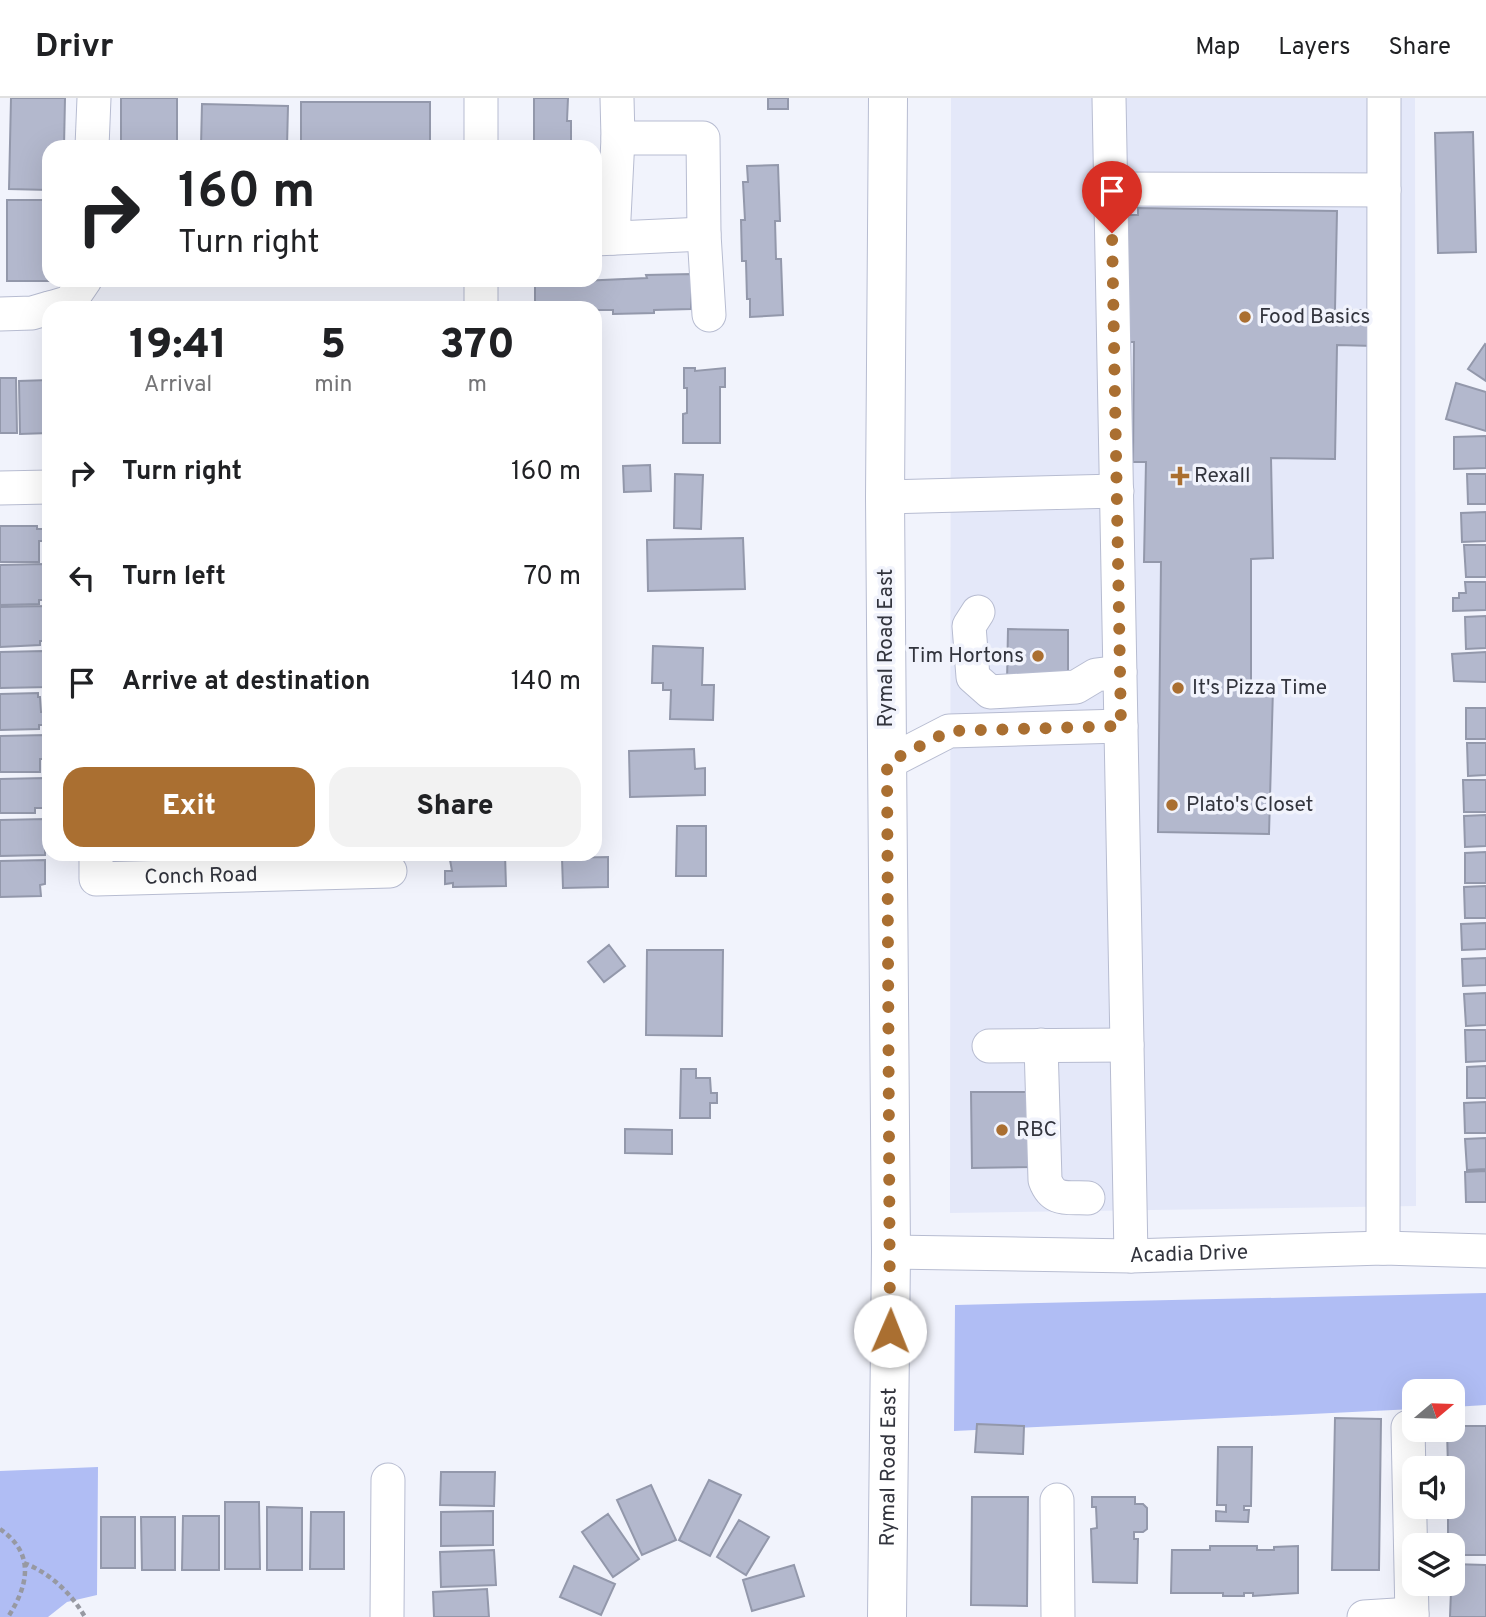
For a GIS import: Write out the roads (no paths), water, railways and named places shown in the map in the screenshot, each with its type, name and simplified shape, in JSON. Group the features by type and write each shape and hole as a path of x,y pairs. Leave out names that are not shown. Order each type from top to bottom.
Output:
{"main road":[{"name":"Rymal Road East","path":"887,1617 891,1252 885,497 888,98"}],"street":[{"path":"92,140 94,98"},
{"path":"481,98 481,140"},
{"path":"617,98 618,138 604,238 704,234"},
{"path":"1109,98 1131,1256"},
{"path":"1383,1248 1384,98"},
{"path":"618,138 703,138 704,234 709,315"},
{"path":"1111,189 1384,190"},
{"path":"0,314 42,310"},
{"path":"0,488 42,487"},
{"path":"885,497 1117,491"},
{"path":"978,612 969,626 973,677 990,692 1076,687 1096,675 1120,672"},
{"path":"887,763 949,731 1121,726"},
{"name":"Conch Road","path":"96,867 390,874"},
{"path":"1041,1045 1045,1180 1049,1190 1057,1197 1088,1198"},
{"path":"989,1046 1127,1045"},
{"name":"Acadia Drive","path":"891,1252 1131,1256 1383,1248 1486,1251"},
{"path":"1364,1617 1412,1616 1408,1442"},
{"path":"387,1617 388,1480"},
{"path":"1057,1500 1058,1617"}],"place":[{"name":"Food Basics","path":"1245,317"},
{"name":"Rexall","path":"1180,476"},
{"name":"Tim Hortons","path":"1038,656"},
{"name":"It's Pizza Time","path":"1178,688"},
{"name":"Plato's Closet","path":"1172,805"},
{"name":"RBC","path":"1002,1130"}]}
